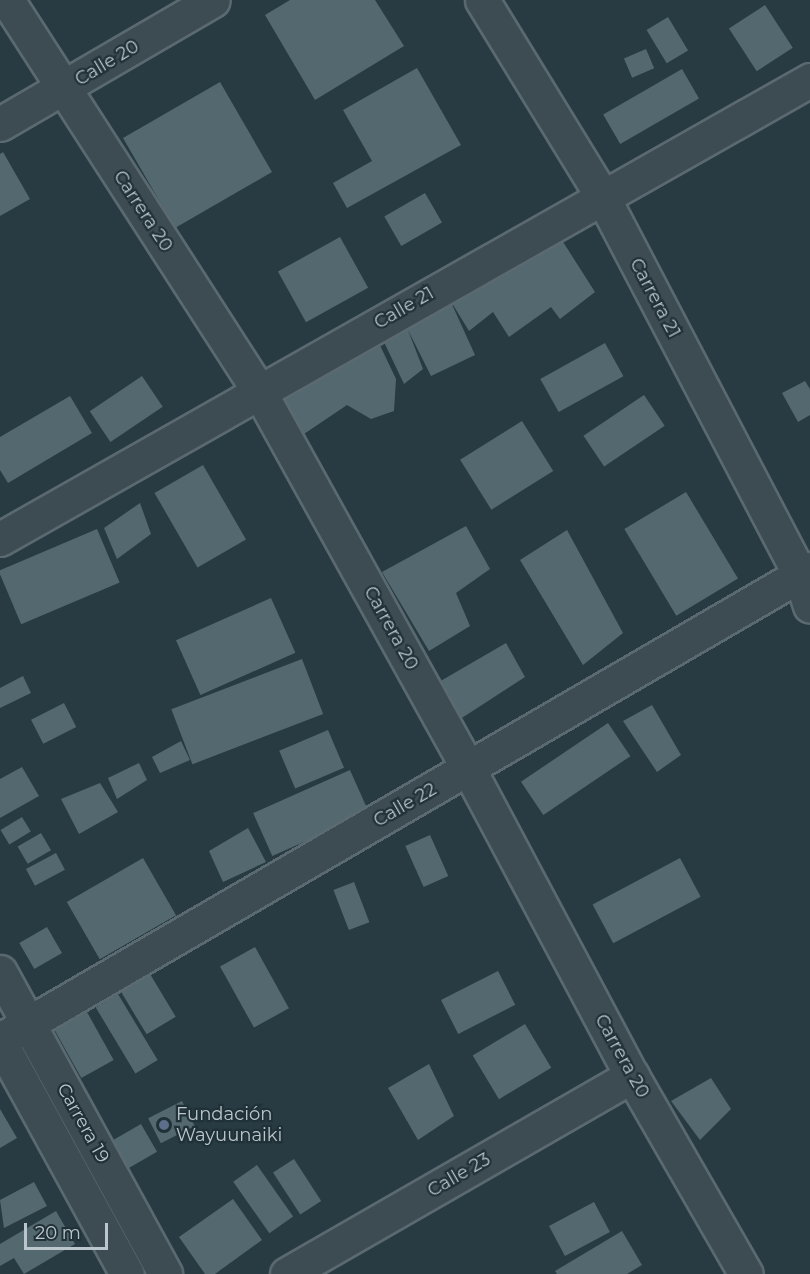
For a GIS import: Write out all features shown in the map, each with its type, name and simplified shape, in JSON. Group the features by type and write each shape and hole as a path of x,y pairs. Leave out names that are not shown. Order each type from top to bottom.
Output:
{"street":[{"name":"Carrera 20","path":"7,0 259,391 468,768 632,1076 746,1274"},
{"name":"Calle 20","path":"0,124 64,89 213,0"},
{"name":"Carrera 21","path":"482,0 602,196 807,583"},
{"name":"Calle 21","path":"0,539 810,80"},
{"name":"Calle 22","path":"0,1041 468,768 807,583"},
{"name":"Carrera 19","path":"0,972 165,1274"},
{"name":"Carrera 19","path":"0,1041 127,1274"},
{"name":"Calle 23","path":"287,1274 632,1076"}],"building":[{"path":"290,0 375,0 404,46 315,100 265,15"},
{"path":"765,5 793,48 757,71 729,28"},
{"path":"668,17 688,50 667,63 647,30"},
{"path":"646,49 654,68 632,78 624,58"},
{"path":"417,68 461,145 347,208 333,183 372,161 343,110"},
{"path":"682,69 699,98 620,144 603,114"},
{"path":"220,82 272,172 175,228 123,138"},
{"path":"3,152 30,199 0,216 0,154"},
{"path":"425,193 442,222 401,246 384,216"},
{"path":"558,234 595,292 560,319 551,307 509,337 493,312 469,331 450,300"},
{"path":"340,237 368,288 306,322 278,271"},
{"path":"450,300 475,355 431,376 408,330 423,369 404,384 384,342"},
{"path":"377,339 396,379 394,411 371,419 347,405 298,438 277,402 306,380"},
{"path":"605,343 623,376 559,412 540,379"},
{"path":"142,376 163,407 110,442 90,411"},
{"path":"805,381 810,389 810,415 798,422 782,393"},
{"path":"644,395 665,426 604,466 583,436"},
{"path":"70,396 92,433 8,483 0,470 0,437"},
{"path":"522,421 553,471 491,510 460,460"},
{"path":"203,465 246,539 198,567 155,493"},
{"path":"686,492 738,579 676,616 624,529"},
{"path":"140,503 151,534 117,559 104,528"},
{"path":"466,526 490,569 456,593 470,626 429,651 382,572"},
{"path":"97,529 120,582 21,624 0,570"},
{"path":"567,530 623,633 583,665 520,560"},
{"path":"271,598 295,653 200,695 176,640"},
{"path":"506,643 525,677 451,725 432,686"},
{"path":"302,659 323,714 192,764 171,709"},
{"path":"23,676 31,693 0,708 0,688"},
{"path":"64,703 76,727 43,744 31,720"},
{"path":"652,705 681,755 657,772 623,721"},
{"path":"608,723 630,756 543,815 521,782"},
{"path":"328,730 344,768 295,788 279,751"},
{"path":"181,741 190,760 160,773 152,757"},
{"path":"139,763 147,780 117,799 108,778"},
{"path":"22,767 39,796 0,818 0,779"},
{"path":"350,770 369,813 272,856 253,813"},
{"path":"100,783 118,812 79,834 61,799"},
{"path":"22,817 31,832 9,844 1,830"},
{"path":"248,828 266,862 223,882 209,851"},
{"path":"41,833 51,850 28,864 18,846"},
{"path":"430,835 448,876 424,887 405,846"},
{"path":"56,853 65,870 35,886 26,869"},
{"path":"143,858 176,915 100,959 67,902"},
{"path":"680,858 701,897 613,943 593,904"},
{"path":"354,882 369,922 349,930 333,890"},
{"path":"47,927 62,953 34,969 19,943"},
{"path":"255,947 289,1008 254,1028 220,966"},
{"path":"498,971 515,1005 458,1034 441,1000"},
{"path":"150,974 176,1017 147,1034 121,992"},
{"path":"118,994 158,1060 135,1073 96,1007"},
{"path":"87,1012 114,1060 81,1078 55,1030"},
{"path":"525,1024 551,1068 499,1099 473,1055"},
{"path":"429,1064 454,1116 418,1140 388,1088"},
{"path":"711,1078 731,1109 700,1140 671,1101"},
{"path":"182,1101 195,1126 161,1143 148,1118"},
{"path":"0,1109 17,1138 0,1148"},
{"path":"141,1124 157,1152 128,1169 112,1141"},
{"path":"294,1159 321,1201 300,1215 273,1173"},
{"path":"257,1165 293,1217 269,1233 233,1182"},
{"path":"34,1182 47,1206 4,1228 0,1200"},
{"path":"233,1199 262,1240 215,1274 205,1274 179,1237"},
{"path":"594,1202 610,1232 565,1256 549,1226"},
{"path":"56,1211 75,1244 24,1274 14,1258 0,1266 0,1244"},
{"path":"622,1231 642,1265 627,1274 557,1274 555,1271"}],"place":[{"name":"Fundación Wayuunaiki","path":"164,1125"}]}
